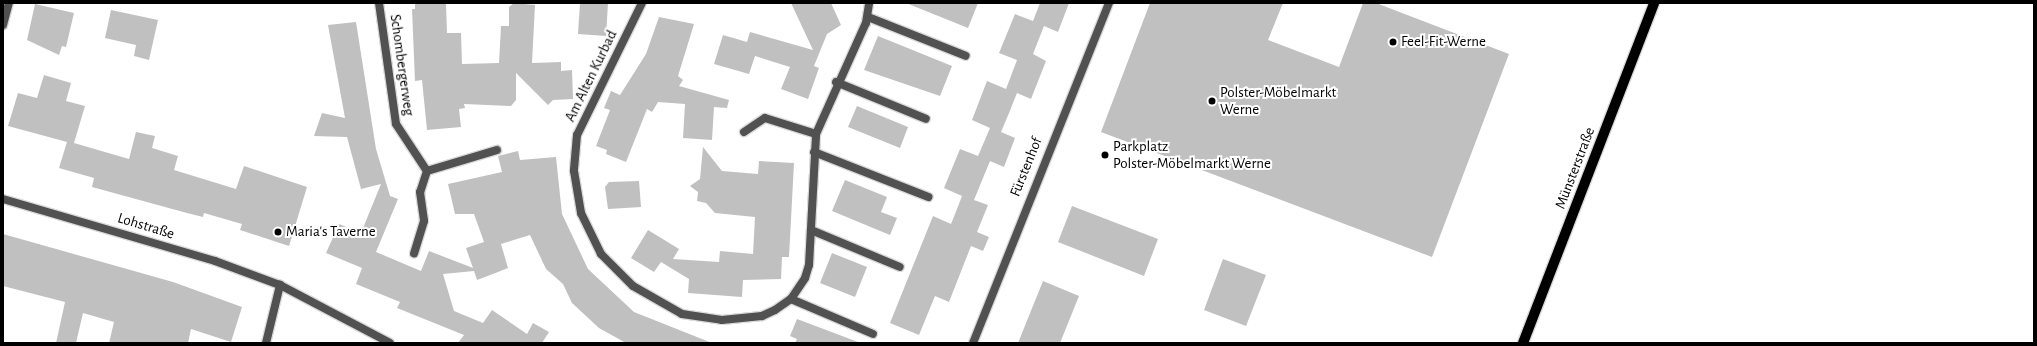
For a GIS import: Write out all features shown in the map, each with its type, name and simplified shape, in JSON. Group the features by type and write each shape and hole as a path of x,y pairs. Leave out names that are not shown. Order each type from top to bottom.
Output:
{"main road":[{"name":"Münsterstraße","path":"1523,343 1654,3"}],"street":[{"path":"3,26 9,3"},
{"name":"Schombergerweg","path":"379,3 396,124 427,171"},
{"name":"Am Alten Kurbad","path":"642,3 577,135 576,193 590,235 601,254 633,286 682,314 701,319 742,319 762,316 791,299"},
{"path":"869,3 868,17 836,82 816,134 809,265 791,299 873,334"},
{"name":"Fürstenhof","path":"973,343 1109,3"},
{"path":"868,17 966,56"},
{"path":"836,82 926,119"},
{"path":"744,132 765,118 816,134"},
{"path":"414,253 424,221 420,192 427,171 497,150"},
{"path":"814,152 928,197"},
{"name":"Lohstraße","path":"3,199 214,261 280,285 390,343"},
{"path":"810,230 900,267"},
{"path":"266,343 280,285"}],"building":[{"path":"415,3 446,3 447,33 461,33 462,64 499,63 501,26 509,26 509,7 514,3 535,5 532,63 561,62 561,71 572,70 573,99 553,100 548,105 516,73 516,100 511,106 464,104 465,108 459,109 461,127 427,130 422,80 415,81 412,9 415,9"},
{"path":"580,3 608,3 606,36 578,34"},
{"path":"791,3 831,3 841,25 827,34 814,66 819,68 808,99 781,89 790,67 755,56 749,74 714,64 723,35 747,42 750,32 813,50"},
{"path":"906,3 978,3 968,28"},
{"path":"1040,3 1069,3 1058,32 1044,26 1033,54 1046,61 1031,99 1017,93 1001,132 1015,138 1004,167 990,161 974,200 988,205 977,232 989,237 983,251 971,246 949,302 935,296 919,335 890,323 933,216 951,224 962,196 944,188 960,149 978,156 990,128 972,120 987,81 1006,89 1017,60 999,53 1015,14 1033,21"},
{"name":"Polster-Möbelmarkt Werne","path":"1150,3 1283,3 1268,40 1339,67 1363,3 1376,3 1509,54 1432,257 1101,132"},
{"path":"35,4 74,13 66,47 62,46 59,55 27,40"},
{"path":"111,10 158,20 149,60 134,56 136,45 105,38"},
{"path":"659,17 694,24 678,76 683,80 679,86 729,100 727,108 714,107 712,140 683,138 685,104 658,102 652,112 647,109 626,162 606,154 607,150 596,146 610,110 604,108 611,91 620,95 646,54"},
{"path":"356,22 376,149 390,196 398,199 376,252 421,271 429,251 473,268 466,248 484,242 474,214 455,214 448,184 502,172 498,156 518,151 520,160 556,157 562,214 588,269 634,312 712,343 626,343 599,328 572,303 563,284 546,269 530,235 501,244 508,268 477,280 474,271 443,274 454,311 483,323 492,310 527,334 533,323 549,332 542,343 458,343 464,335 397,308 400,302 356,284 362,268 326,253 339,224 361,233 381,184 361,189 347,137 314,136 322,113 345,118 328,25"},
{"path":"878,36 952,66 940,96 864,70"},
{"path":"44,75 71,83 66,101 85,106 74,143 129,159 136,132 155,136 152,148 178,156 174,170 236,189 244,166 307,187 289,246 240,230 242,224 204,213 203,217 92,187 94,178 59,168 67,142 8,126 18,93 37,98"},
{"path":"857,106 908,127 900,148 848,127"},
{"path":"703,147 722,171 758,174 759,161 794,163 789,257 782,257 781,279 743,280 742,297 688,293 689,279 661,262 654,272 631,258 648,230 679,249 673,259 719,262 720,251 753,254 755,217 715,213 706,203 697,201 698,192 690,186 700,179"},
{"path":"845,180 887,197 881,212 897,218 890,235 832,211"},
{"path":"639,181 641,207 608,209 605,187 609,182"},
{"path":"1072,206 1158,239 1144,276 1058,242"},
{"path":"3,234 173,282 242,307 231,342 191,329 188,343 109,343 114,322 83,313 76,343 56,343 65,302 3,286"},
{"path":"832,253 867,267 855,297 820,283"},
{"path":"1223,259 1266,275 1246,326 1204,310"},
{"path":"1043,281 1079,296 1060,343 1018,343"},
{"path":"797,319 858,343 795,343 797,339 790,336"}],"place":[{"name":"Feel-Fit-Werne","path":"1393,42"},
{"name":"Polster-Möbelmarkt Werne","path":"1212,101"},
{"name":"Parkplatz Polster-Möbelmarkt Werne","path":"1105,155"},
{"name":"Maria's Taverne","path":"278,232"}]}
